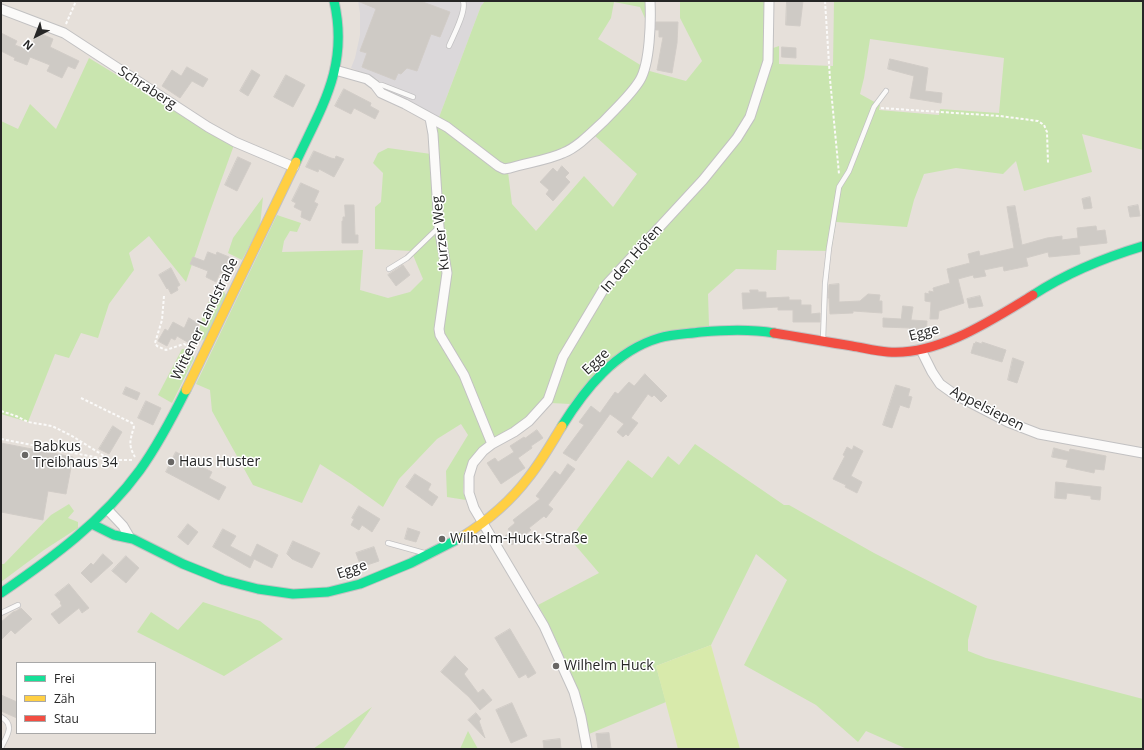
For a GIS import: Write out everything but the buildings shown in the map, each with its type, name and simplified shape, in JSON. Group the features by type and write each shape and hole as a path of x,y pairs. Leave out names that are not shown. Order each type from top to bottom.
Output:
{"street":[{"name":"Wittener Landstraße","path":"1,593 46,563 107,510 132,480 158,444 204,354 319,115 335,70 338,44 337,19 334,1"},
{"path":"335,70 367,79 375,85 381,93 405,104 447,127 504,169 563,153 575,146 595,130 625,99 641,79 646,61 651,16 650,1"},
{"name":"In den Höfen","path":"482,523 474,508 470,493 469,476 473,463 483,451 492,444 530,421 548,400 562,357 606,285 703,180 737,138 750,117 768,61 769,1"},
{"name":"Schraberg","path":"1,9 64,33 208,127 235,142 294,167"},
{"name":"Kurzer Weg","path":"430,118 433,134 439,227 447,274 438,329 440,336 464,375 492,444"},
{"name":"Egge","path":"92,524 118,537 130,538 188,566 232,583 270,591 294,593 323,593 340,589 395,570 430,555 454,543 482,523 505,504 521,487 537,465 573,408 592,385 613,364 644,344 665,337 730,330 768,332 889,352 921,350 950,340 986,324 1055,280 1086,265 1143,246"},
{"name":"Appelsiepen","path":"921,350 940,384 954,394 1008,422 1039,434 1143,453"},
{"name":"Egge","path":"107,510 123,526 130,538"},
{"path":"482,523 544,626 574,692 581,717 587,749"}],"lane":[{"path":"449,46 463,10 463,1"},
{"path":"375,85 382,85 413,98"},
{"path":"822,341 825,284 829,248 840,185 849,171 874,107 886,91"},
{"path":"389,269 407,258 439,227"},
{"path":"388,543 430,555"},
{"path":"1,613 18,605"},
{"path":"1,717 6,720 9,726 1,748"}],"path":[{"path":"64,33 64,28 76,1"},
{"path":"825,1 836,156 840,185"},
{"path":"874,107 1000,116 1038,121 1044,125 1047,132 1048,163"},
{"path":"164,296 162,320 154,343 166,350 184,344 204,354"},
{"path":"1,439 110,460 137,460 131,450 130,440 134,427 132,423 81,398"},
{"path":"1,411 28,422 52,426 72,436 110,460"}],"shaded area":[{"path":"358,1 485,1 481,6 438,120 385,90 377,79 351,68 355,58 360,35 360,13"}],"green space":[{"path":"485,1 646,1 647,23 640,7 614,2 611,18 598,39 642,66 640,74 625,96 591,129 569,146 555,153 505,166 438,120 481,6"},
{"path":"680,1 764,1 764,48 779,46 779,64 833,66 834,1 1143,1 1143,150 1082,134 1092,172 1024,191 1016,161 1003,174 956,168 924,174 914,200 907,227 836,222 831,251 777,250 776,270 736,269 708,294 709,326 663,332 570,404 551,403 487,442 470,461 464,473 463,492 466,500 447,497 446,471 468,435 461,424 437,439 399,479 383,507 320,464 302,503 253,485 212,411 210,390 196,384 277,215 301,223 297,232 290,231 284,241 282,252 363,250 360,290 388,298 410,292 423,279 413,255 437,231 444,273 441,328 450,272 442,225 435,123 508,172 512,204 536,231 584,176 613,207 637,174 594,135 646,70 686,81 702,61 680,18","holes":["870,39 1004,58 999,113 940,109 939,115 879,110 880,105 860,94"]},
{"path":"89,58 206,131 234,145 186,282 149,236 129,253 134,270 109,304 98,338 81,333 69,358 55,354 28,422 1,414 1,121 18,129 30,104 56,129"},
{"path":"388,148 431,154 436,226 412,251 375,249 375,207 381,202 383,173 373,163 378,153"},
{"path":"263,197 260,226 242,260 228,253 233,238"},
{"path":"216,287 222,289 226,295 206,339 194,342 199,331 203,314"},
{"path":"182,349 186,349 193,353 194,359 172,403 158,395"},
{"path":"695,444 784,505 789,505 874,553 977,606 968,640 968,651 986,658 1143,699 1143,749 907,749 866,731 858,742 816,705 744,665 787,580 756,554 711,645 656,666 666,702 589,734 585,714 576,686 555,637 538,605 599,573 570,539 628,460 652,478 668,456 679,465"},
{"path":"69,504 74,511 68,518 78,522 78,528 44,550 1,582 1,564 4,564 51,515"},
{"path":"203,602 260,621 283,639 224,676 137,632 151,612 178,630"},
{"path":"711,645 740,749 678,749 656,666"},
{"path":"372,707 343,749 313,749"},
{"path":"468,731 478,749 460,749"}],"traffic: fast":[{"path":"296,162 323,104 335,66 338,46 338,24 334,1"},
{"path":"1033,295 1059,279 1086,266 1143,246"},
{"path":"562,426 591,385 615,362 643,344 659,338 701,332 738,330 774,333"},
{"path":"1,593 76,538 110,506 147,461 186,390"},
{"path":"92,524 114,535 133,539 183,564 223,580 258,589 293,594 328,592 360,584 411,563 462,537"}],"traffic: slow":[{"path":"186,390 296,162"},
{"path":"462,537 489,518 514,495 537,466 562,426"}],"traffic: jam":[{"path":"774,333 879,351 907,352 926,348 964,334 1033,295"}],"place":[{"name":"Babkus Treibhaus 34","path":"25,455"},
{"name":"Haus Huster","path":"171,462"},
{"name":"Wilhelm-Huck-Straße","path":"442,539"},
{"name":"Wilhelm Huck","path":"556,666"}]}
